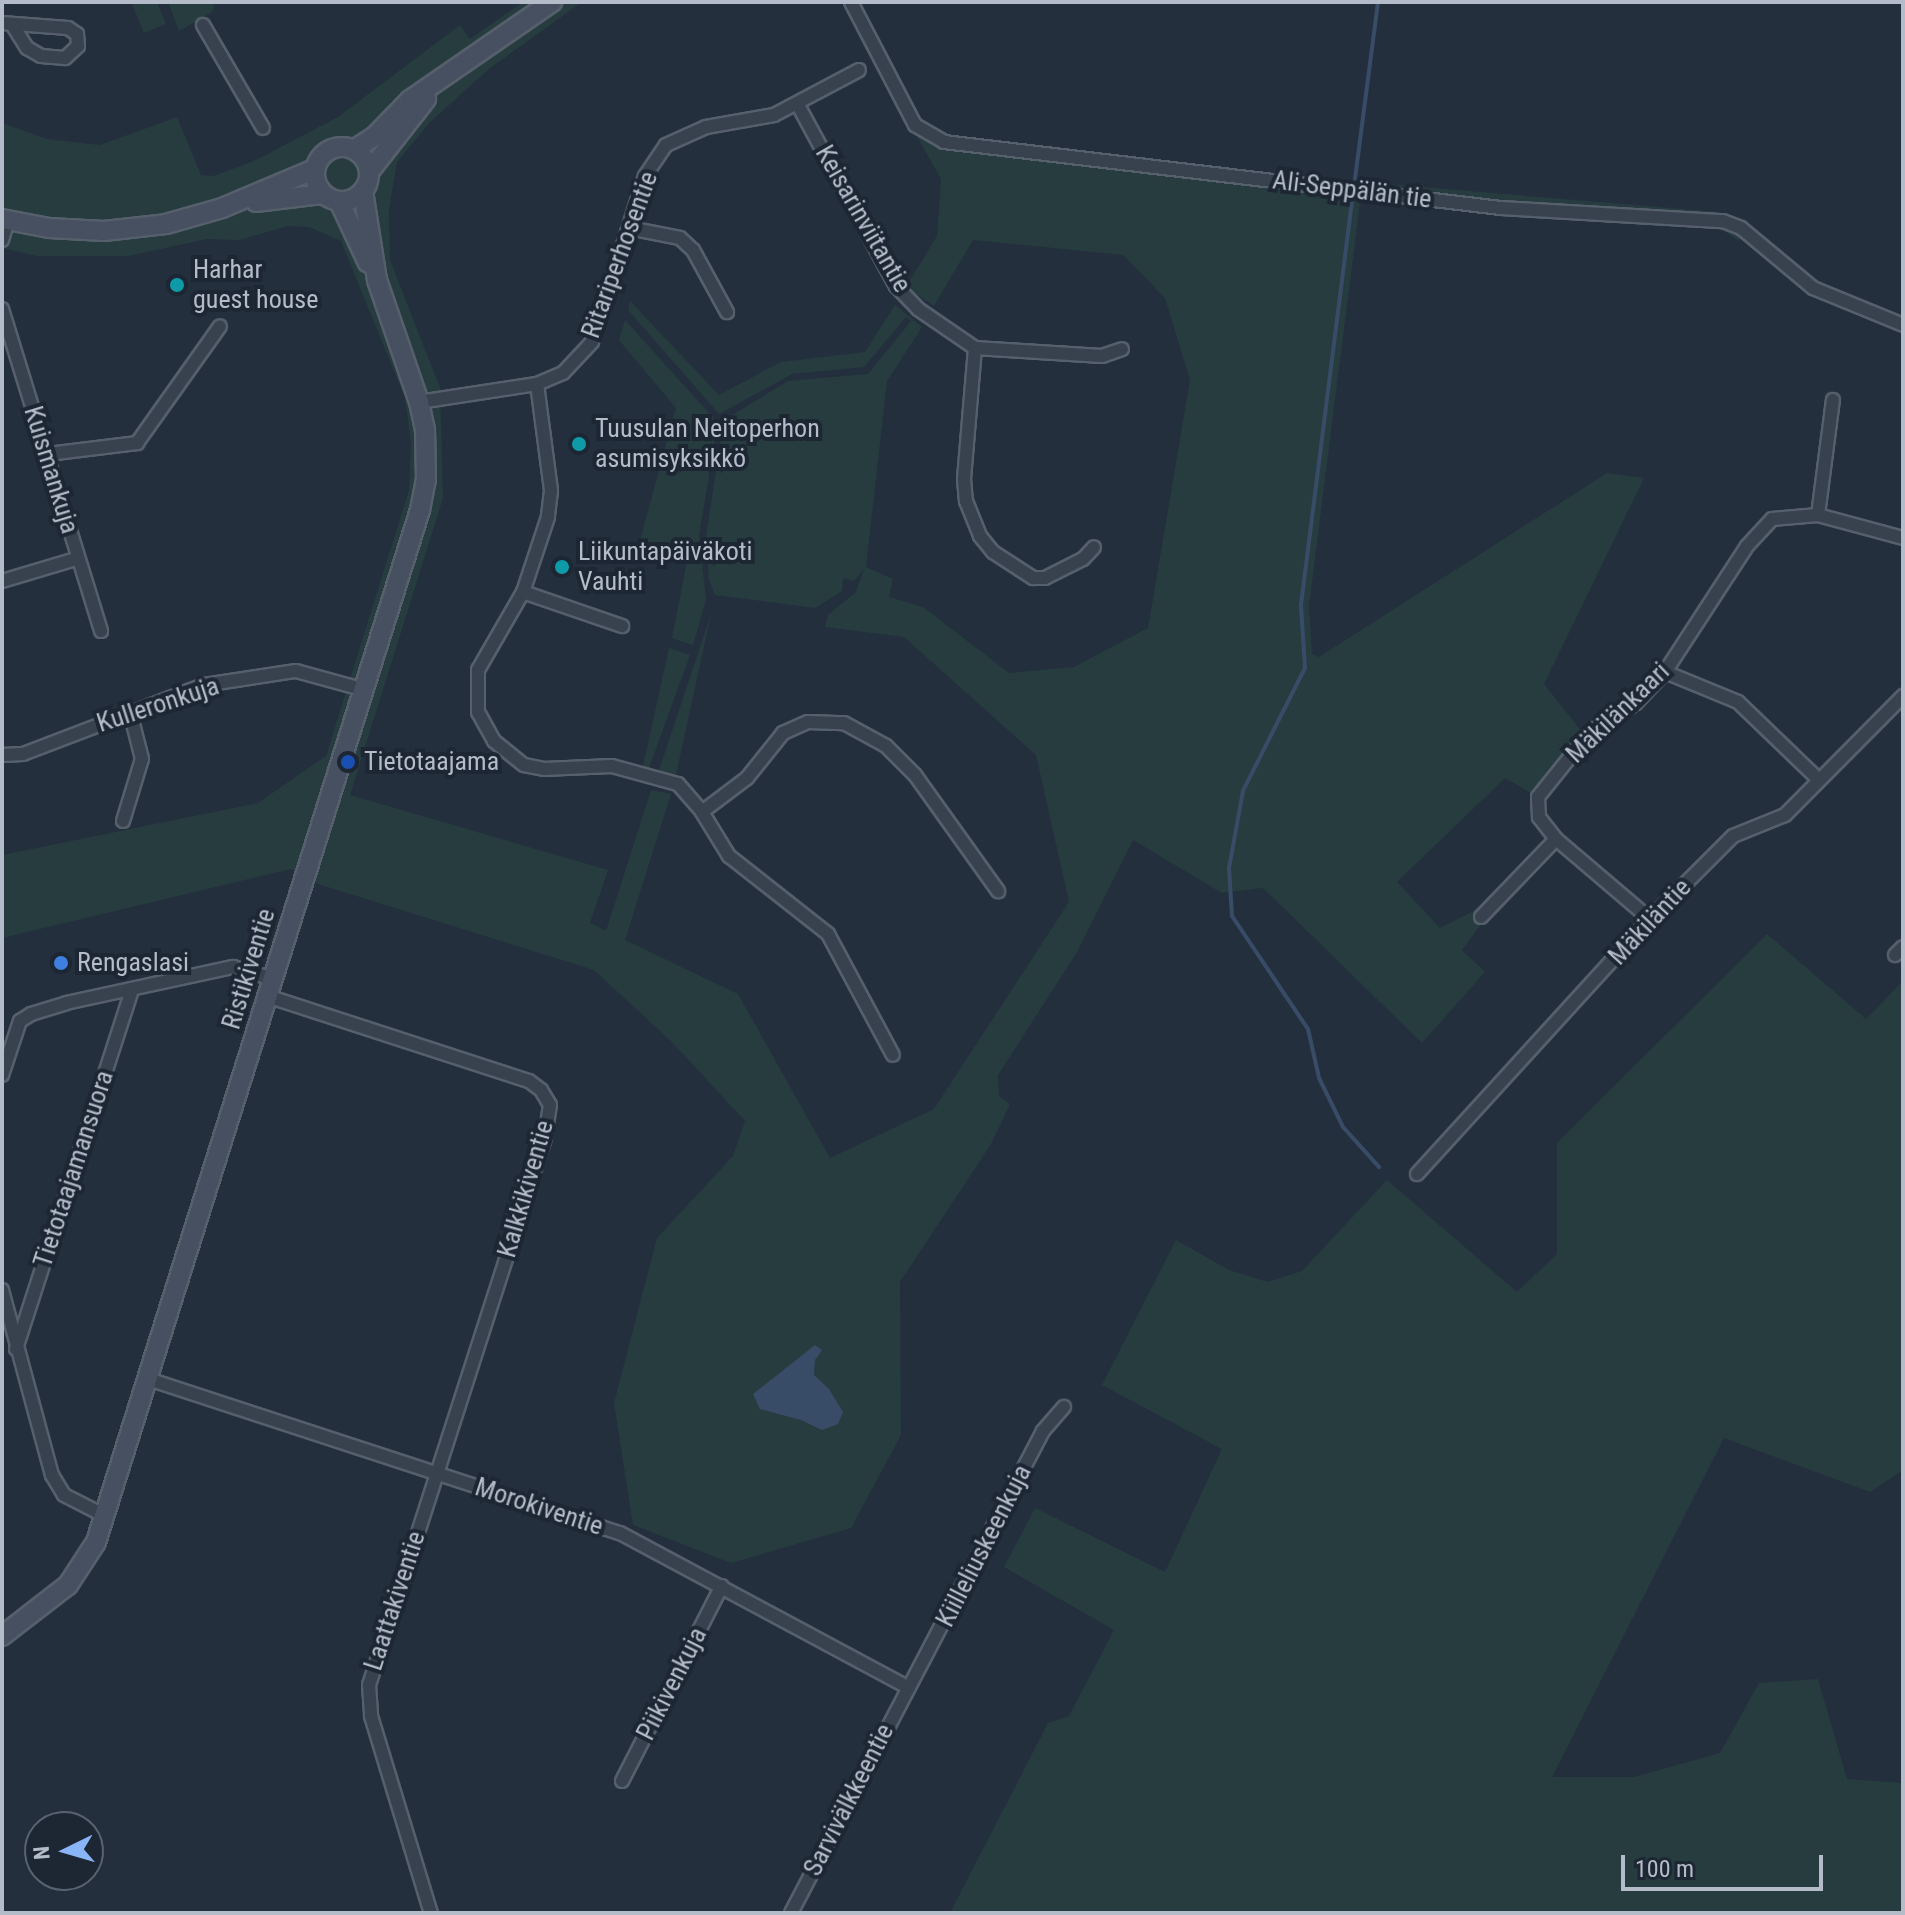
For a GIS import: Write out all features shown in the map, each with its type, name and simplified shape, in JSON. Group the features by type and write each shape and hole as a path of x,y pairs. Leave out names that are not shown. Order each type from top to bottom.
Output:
{"street":[{"path":"331,198 315,182 315,169 323,153 330,149 355,149 375,136 410,100 445,80 552,2"},
{"name":"Ali-Seppälän tie","path":"851,2 915,125 944,142 1501,208 1723,221 1741,228 1813,288 1903,325"},
{"path":"8,24 68,28 77,34 78,46 65,58 41,56 27,48 8,24"},
{"path":"203,25 263,128"},
{"name":"Ritariperhosentie","path":"419,402 537,384 563,373 592,342 645,176 666,145 706,127 774,115 859,70"},
{"path":"222,208 331,198 352,199 363,191 369,172 445,80"},
{"name":"Keisarinviitantie","path":"798,105 896,286 918,309 975,348"},
{"path":"355,149 365,159 369,172"},
{"path":"2,240 5,219 49,228 104,231 166,224 222,208 315,169"},
{"name":"Ristikiventie","path":"2,1636 68,1585 96,1542 420,510 427,453 419,402 377,280 363,191"},
{"name":"Ristikiventie","path":"331,198 377,280"},
{"path":"629,228 680,238 693,250 727,312"},
{"name":"Kuismankuja","path":"2,309 48,454 76,559 101,631"},
{"path":"48,454 137,443 220,326"},
{"path":"1094,547 1071,565 1045,578 1033,578 993,552 980,536 966,501 964,479 975,348 1102,356 1122,349"},
{"path":"537,384 551,491 548,517 523,592 478,670 478,712 494,741 524,765 544,769 612,766 678,784 702,812 729,856 828,934 893,1055"},
{"path":"1818,515 1833,400"},
{"name":"Mäkilänkaari","path":"1650,919 1556,839 1539,817 1538,797 1590,732 1636,703 1665,672 1747,546 1772,519 1818,515 1903,538"},
{"path":"2,581 76,559"},
{"path":"523,592 622,626"},
{"name":"Kulleronkuja","path":"2,755 23,754 204,685 296,671 362,689"},
{"path":"1665,672 1738,702 1818,779"},
{"name":"Mäkiläntie","path":"1417,1174 1650,919 1733,836 1785,815 1903,696"},
{"path":"123,821 142,759 130,712"},
{"path":"702,812 747,778 783,733 808,722 844,723 886,746 915,775 998,891"},
{"path":"1481,917 1556,839"},
{"path":"2,1075 20,1021 31,1014 233,967 270,988"},
{"name":"Kalkkikiventie","path":"270,988 529,1081 541,1090 550,1105 544,1141 436,1473"},
{"name":"Tietotaajamansuora","path":"16,1349 132,989"},
{"path":"2,1290 52,1475 64,1495 105,1516"},
{"name":"Morokiventie","path":"148,1379 620,1533 907,1687"},
{"name":"Kiilleliuskeenkuja","path":"907,1687 925,1661 1043,1431 1064,1407"},
{"name":"Laattakiventie","path":"431,1913 368,1700 373,1670 436,1473"},
{"name":"Piikivenkuja","path":"622,1781 722,1586"},
{"name":"Sarvivälkkeentie","path":"791,1913 907,1687"}],"green space":[{"path":"131,2 157,2 166,24 144,33"},
{"path":"168,2 215,2 212,12 179,31"},
{"path":"523,2 582,2 490,68 430,122 397,162 389,209 390,260 440,388 443,498 350,795 608,870 590,923 606,931 651,790 671,794 625,940 738,994 830,1158 934,1109 1069,902 1036,755 904,637 825,627 828,615 856,592 864,569 854,581 843,578 842,591 815,608 715,595 709,580 706,536 724,420 788,381 868,374 911,321 906,317 864,367 792,374 719,414 628,310 630,301 719,395 781,362 865,352 895,305 922,327 887,381 866,567 893,579 889,597 923,607 1009,673 1074,667 1148,628 1190,380 1165,298 1123,255 973,240 934,306 906,287 937,236 941,179 915,133 1194,168 1719,212 1746,220 1739,241 1717,226 1360,202 1309,606 1312,654 1319,657 1607,473 1644,478 1544,684 1586,737 1538,797 1505,778 1397,882 1440,928 1475,910 1484,920 1462,950 1485,972 1422,1043 1263,888 1222,893 1133,840 1077,952 998,1075 999,1096 1010,1104 991,1144 900,1282 901,1435 851,1528 731,1563 633,1525 614,1403 657,1238 733,1156 745,1121 672,1042 594,970 321,885 291,869 2,938 2,855 258,803 326,756 409,490 411,442 405,398 341,241 309,227 288,226 239,240 207,239 128,256 37,256 2,248 2,123 47,139 100,145 177,117 201,175 214,176 256,160 338,117 460,25 470,39"},
{"path":"625,320 718,423 699,536 706,600 693,645 672,638 688,556 639,544 676,408 619,340"},
{"path":"711,614 676,775 659,770"},
{"path":"669,648 690,655 649,768 643,766"},
{"path":"1767,934 1866,1019 1903,981 1903,1470 1870,1492 1724,1438 1552,1777 1634,1777 1720,1753 1759,1683 1818,1679 1847,1779 1903,1783 1903,1913 950,1913 1048,1723 1069,1716 1114,1630 1004,1567 1035,1508 1165,1572 1222,1449 1102,1385 1176,1240 1229,1270 1268,1282 1302,1271 1387,1180 1517,1292 1557,1254 1557,1143"}],"water":[{"path":"815,1345 822,1350 815,1360 814,1375 829,1389 843,1412 838,1424 822,1430 801,1420 760,1409 753,1394"}],"waterway":[{"path":"1355,179 1378,2"},
{"path":"1352,201 1301,606 1305,668 1243,791 1229,868 1232,916 1308,1029 1319,1078 1343,1127 1379,1167"}],"place":[{"name":"Harhar guest house","path":"177,285"},
{"name":"Tuusulan Neitoperhon asumisyksikkö","path":"579,444"},
{"name":"Liikuntapäiväkoti Vauhti","path":"562,567"},
{"name":"Tietotaajama","path":"348,762"},
{"name":"Rengaslasi","path":"61,963"}]}
